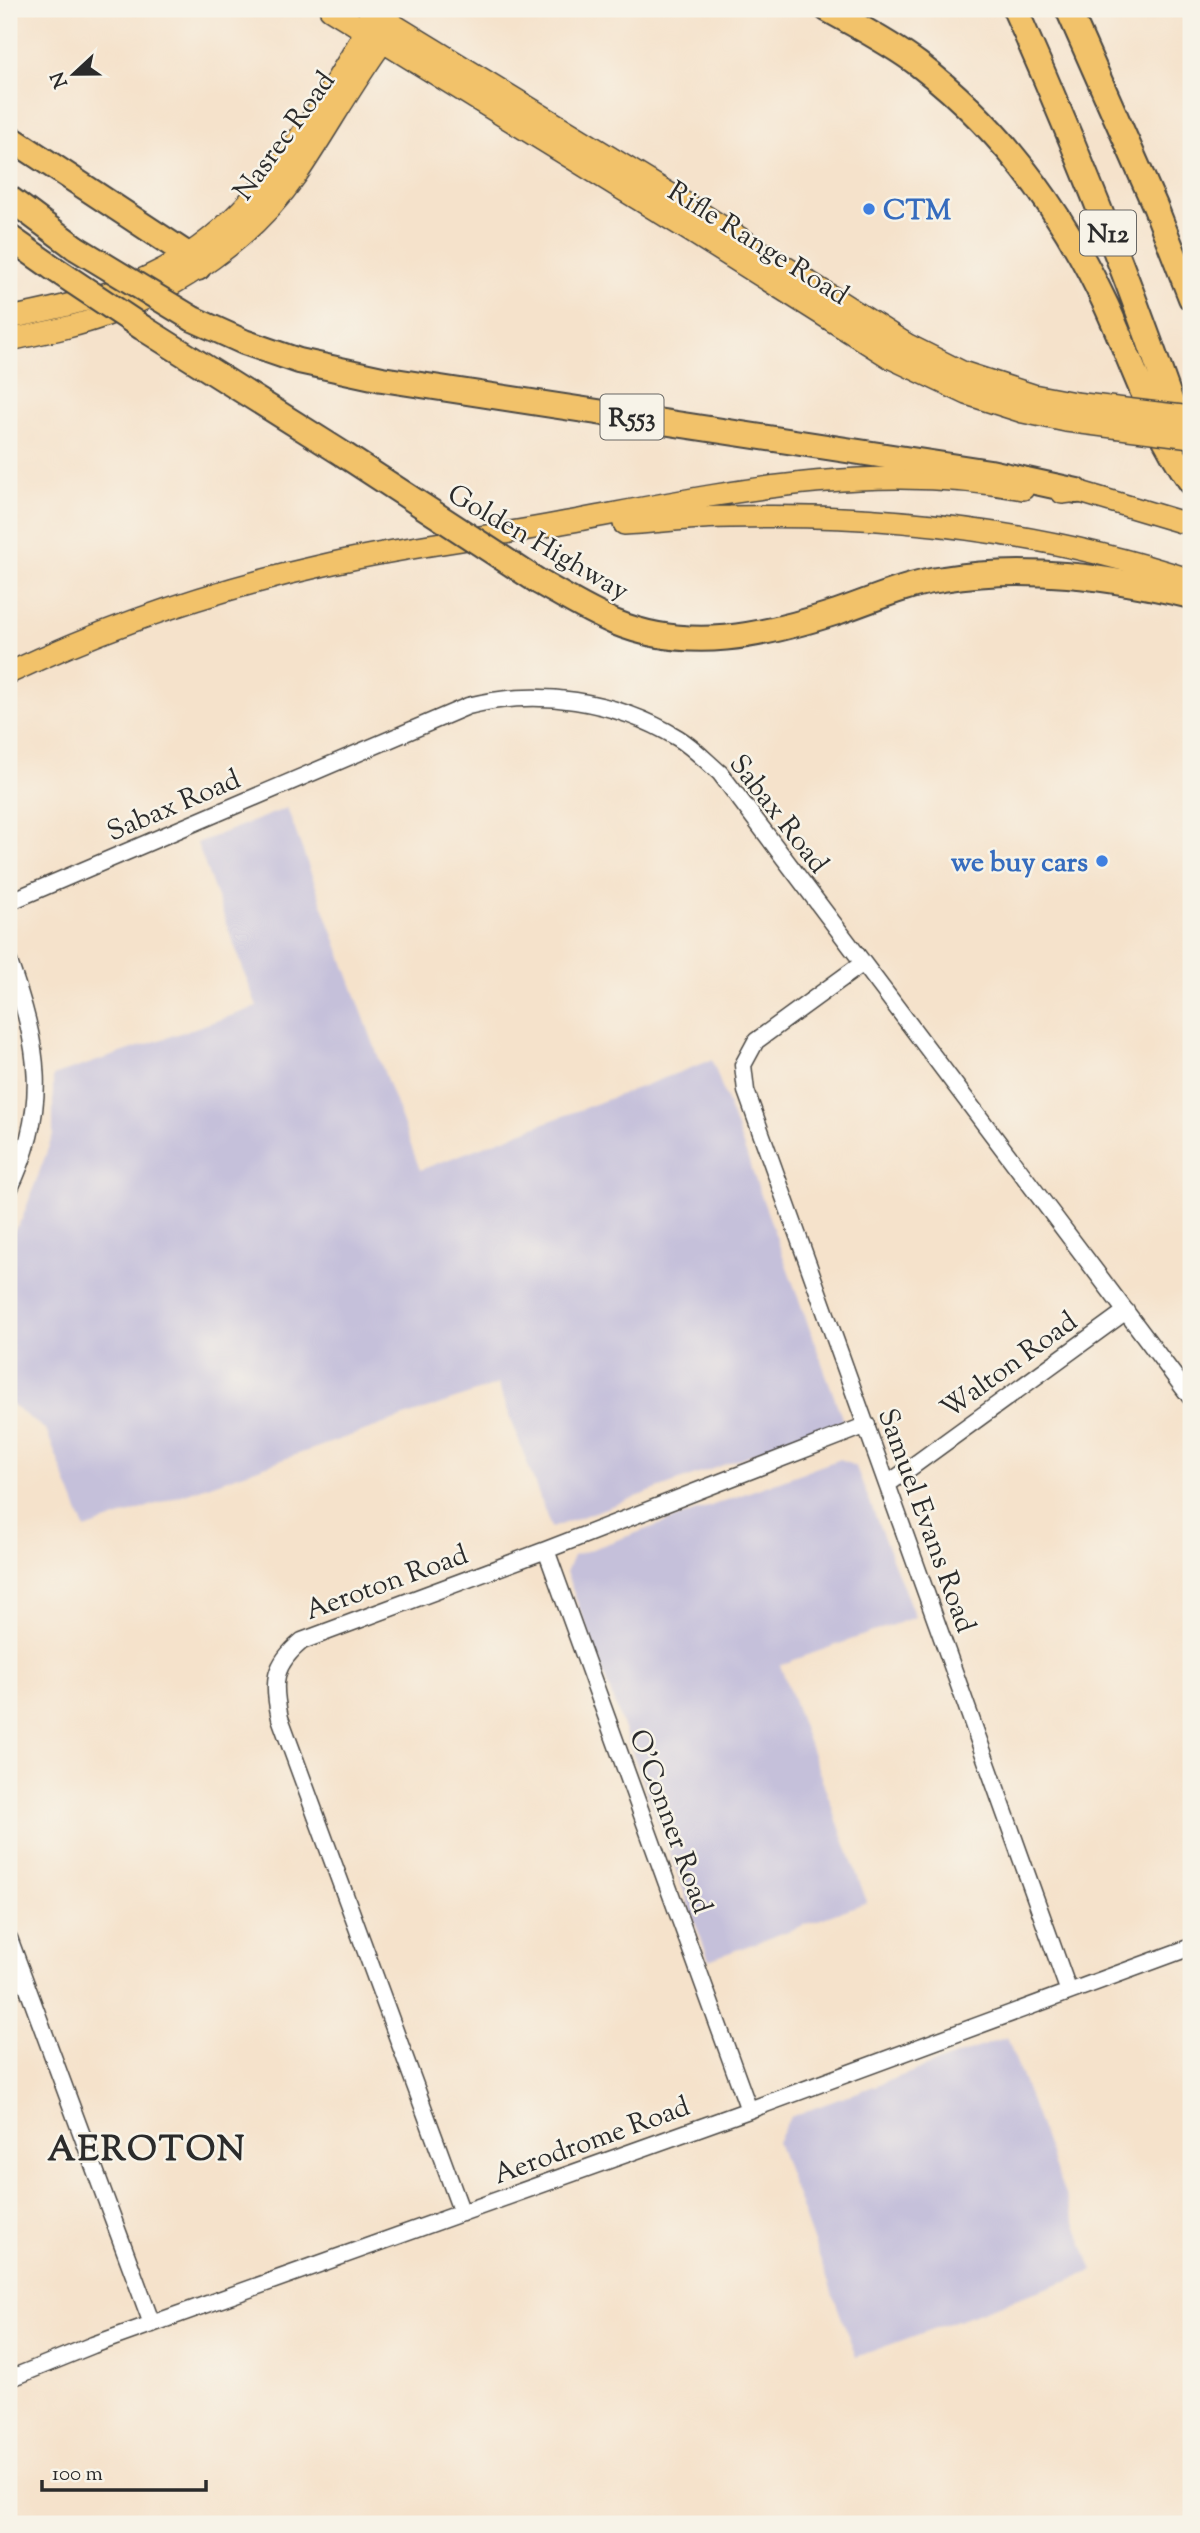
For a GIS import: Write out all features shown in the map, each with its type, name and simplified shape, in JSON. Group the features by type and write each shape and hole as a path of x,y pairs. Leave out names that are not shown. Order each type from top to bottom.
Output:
{"highway":[{"path":"827,9 884,41 958,97 1018,160 1045,195 1084,261 1120,335 1167,444 1191,482"},
{"name":"N12","path":"1015,9 1076,150 1156,359 1191,461"},
{"name":"N12","path":"1068,9 1155,206 1191,298"},
{"path":"9,137 193,262"},
{"name":"R553","path":"9,198 76,248 193,319 244,342 299,361 382,379 978,470 1077,491"},
{"name":"Golden Highway","path":"9,237 143,328 539,582 615,622 651,633 709,640 734,639 779,630 904,588 941,579 982,574 1061,574 1114,580 1191,596"}],"main road":[{"name":"Rifle Range Road","path":"337,13 378,24 688,205 908,345 962,372 1033,395 1071,412 1191,437"},
{"path":"337,13 351,36 353,70 386,58 411,60"},
{"name":"Rifle Range Road","path":"378,24 411,60 891,358 967,394 1023,412 1191,417"},
{"name":"Nasrec Road","path":"9,340 105,315 145,299 193,262 245,207 353,70 378,24"},
{"name":"Nasrec Road","path":"9,318 57,309 193,262"},
{"path":"9,673 73,643 160,610 334,562 431,544 510,533 796,482 864,477 930,479 1042,493 1077,491"},
{"name":"R553","path":"1077,491 1191,525"},
{"path":"510,533 726,517 862,518 1002,535 1122,561 1191,580"}],"street":[{"name":"Sabax Road","path":"9,902 468,706 519,697 556,698 589,703 641,719 679,739 720,773 1191,1398"},
{"path":"9,962 24,1003 36,1061 30,1137 9,1190"},
{"name":"Samuel Evans Road","path":"863,963 756,1041 743,1065 746,1091 1069,1992"},
{"name":"Walton Road","path":"888,1485 1126,1311"},
{"name":"Aeroton Road","path":"462,2213 280,1718 275,1683 285,1655 302,1641 546,1550 867,1425"},
{"name":"O'Conner Road","path":"546,1550 749,2110"},
{"path":"9,1938 152,2325"},
{"name":"Aerodrome Road","path":"9,2379 1191,1947"}],"shaded area":[{"path":"287,808 420,1170 712,1060 843,1421 551,1528 498,1384 85,1529 46,1430 9,1403 9,1237 22,1219 53,1135 53,1076 257,1007 197,843"},
{"path":"840,1459 856,1467 915,1617 780,1665 867,1902 709,1960 566,1572 573,1556"},
{"path":"1007,2037 1093,2271 856,2357 777,2142 790,2117"}],"place":[{"name":"CTM","path":"869,209"},
{"name":"we buy cars","path":"1102,861"}],"district":[{"name":"AEROTON","path":"147,2148"}]}
